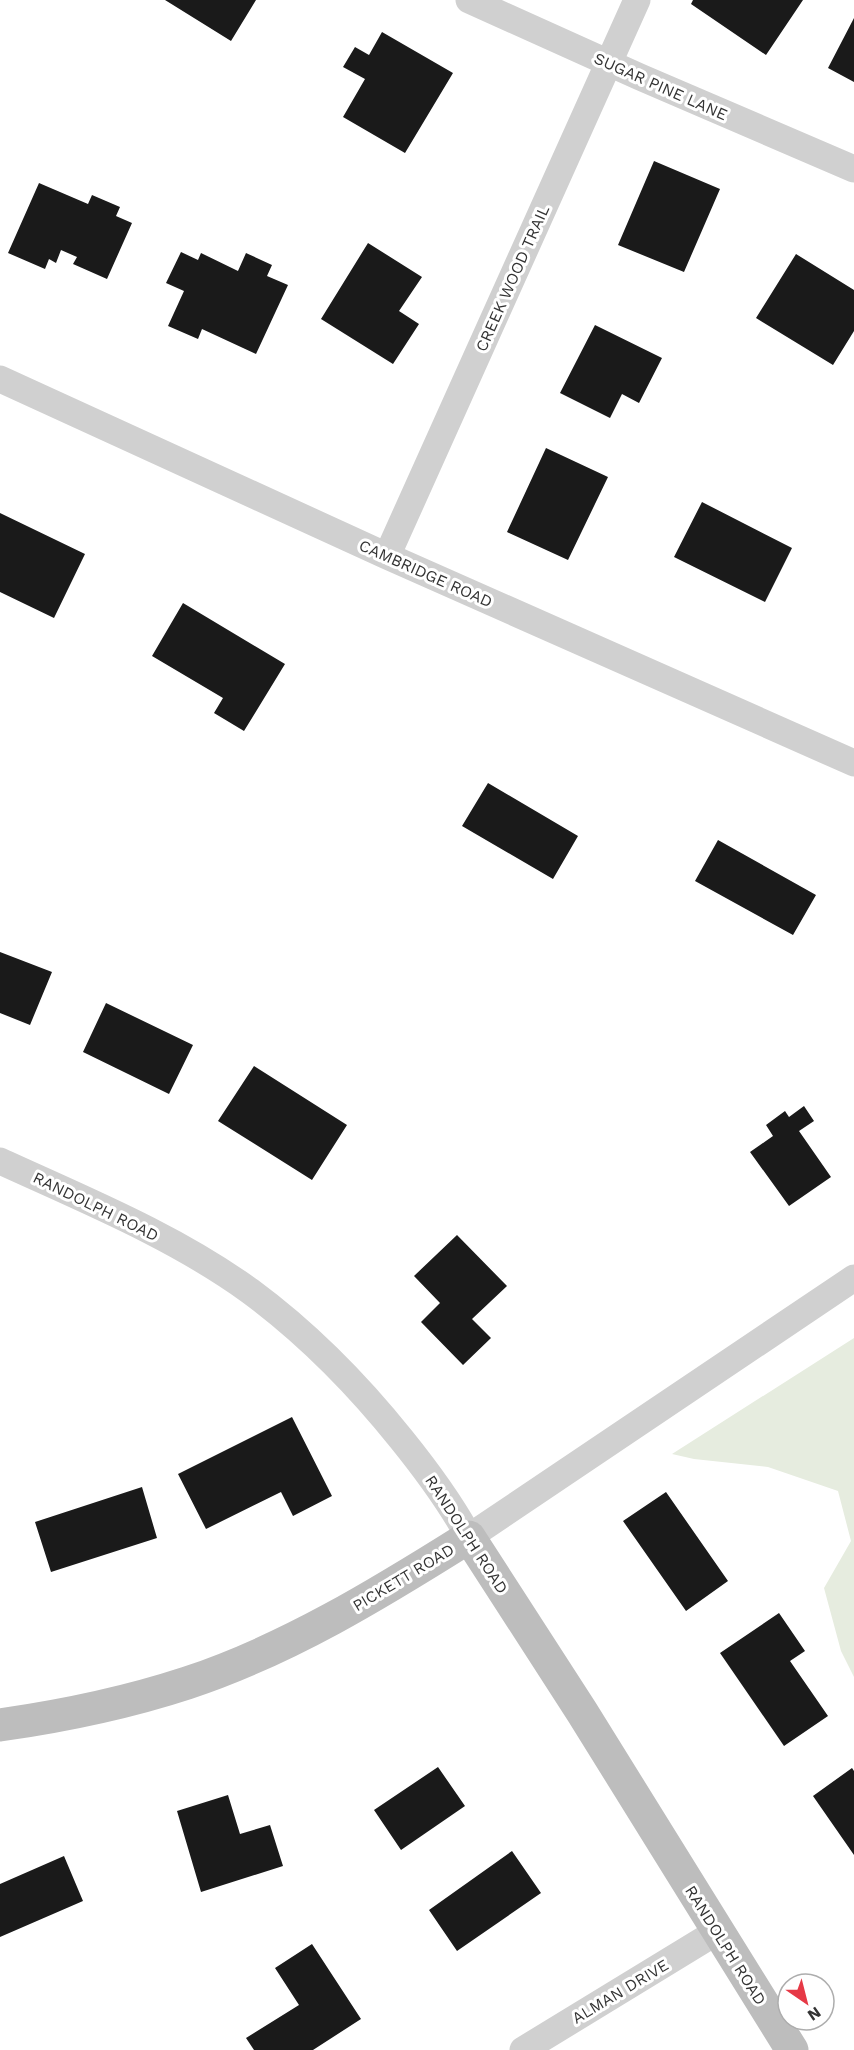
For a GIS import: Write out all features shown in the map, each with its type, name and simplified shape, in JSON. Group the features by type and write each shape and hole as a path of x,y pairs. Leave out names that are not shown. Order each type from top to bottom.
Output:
{"street":[{"name":"SUGAR PINE LANE","path":"469,0 854,169"},
{"name":"CREEK WOOD TRAIL","path":"387,556 638,0"},
{"name":"CAMBRIDGE ROAD","path":"0,380 387,556 854,763"},
{"name":"RANDOLPH ROAD","path":"0,1161 132,1222 208,1264 250,1291 319,1350 360,1391 426,1470 453,1508 469,1537 582,1712 792,2050"},
{"name":"PICKETT ROAD","path":"0,1725 54,1717 118,1703 188,1683 300,1636 382,1591 469,1537 854,1278"},
{"name":"ALMAN DRIVE","path":"523,2050 718,1932"}],"shaded area":[{"path":"854,1338 854,1677 841,1651 824,1588 851,1541 838,1491 768,1467 694,1459 672,1454"}],"building":[{"path":"165,0 256,0 231,41"},
{"path":"693,0 803,0 766,55 691,4"},
{"path":"854,18 854,82 828,68"},
{"path":"382,32 453,73 405,153 343,117 365,79 343,67 355,47 369,55"},
{"path":"654,161 720,189 684,272 618,245"},
{"path":"39,183 88,204 92,195 120,207 116,216 132,223 107,279 73,264 77,257 61,250 56,263 49,259 45,269 8,253"},
{"path":"368,243 422,277 399,311 419,324 393,364 321,319"},
{"path":"181,252 198,260 201,253 238,271 246,253 272,265 267,276 288,285 256,354 202,329 198,339 168,326 184,291 166,283"},
{"path":"796,254 854,290 854,331 833,365 756,318"},
{"path":"595,325 662,358 639,403 622,394 610,418 560,393"},
{"path":"546,448 608,477 568,560 507,532"},
{"path":"702,502 792,548 765,602 674,557"},
{"path":"0,513 85,554 54,618 0,592"},
{"path":"183,603 285,664 244,731 214,713 223,698 152,656"},
{"path":"488,783 578,836 553,879 462,826"},
{"path":"718,840 816,895 793,935 695,881"},
{"path":"0,952 52,972 30,1025 0,1013"},
{"path":"106,1003 193,1045 169,1094 83,1052"},
{"path":"254,1066 347,1125 312,1180 218,1121"},
{"path":"804,1106 814,1121 799,1131 831,1177 789,1206 750,1152 773,1136 766,1125 785,1111 789,1117"},
{"path":"457,1235 507,1286 472,1319 491,1338 463,1365 421,1322 440,1303 414,1276"},
{"path":"292,1417 332,1496 293,1516 281,1492 206,1529 178,1474"},
{"path":"142,1487 157,1538 51,1572 35,1522"},
{"path":"666,1492 728,1581 686,1611 623,1521"},
{"path":"779,1613 805,1651 790,1661 828,1716 784,1746 720,1653"},
{"path":"438,1767 465,1806 401,1850 374,1810"},
{"path":"852,1768 854,1771 854,1855 813,1796"},
{"path":"228,1795 240,1834 270,1825 283,1866 201,1892 177,1811"},
{"path":"512,1851 541,1893 457,1951 429,1910"},
{"path":"64,1856 83,1901 0,1937 0,1884"},
{"path":"312,1944 361,2019 313,2050 254,2050 246,2038 299,2005 275,1968"}]}
